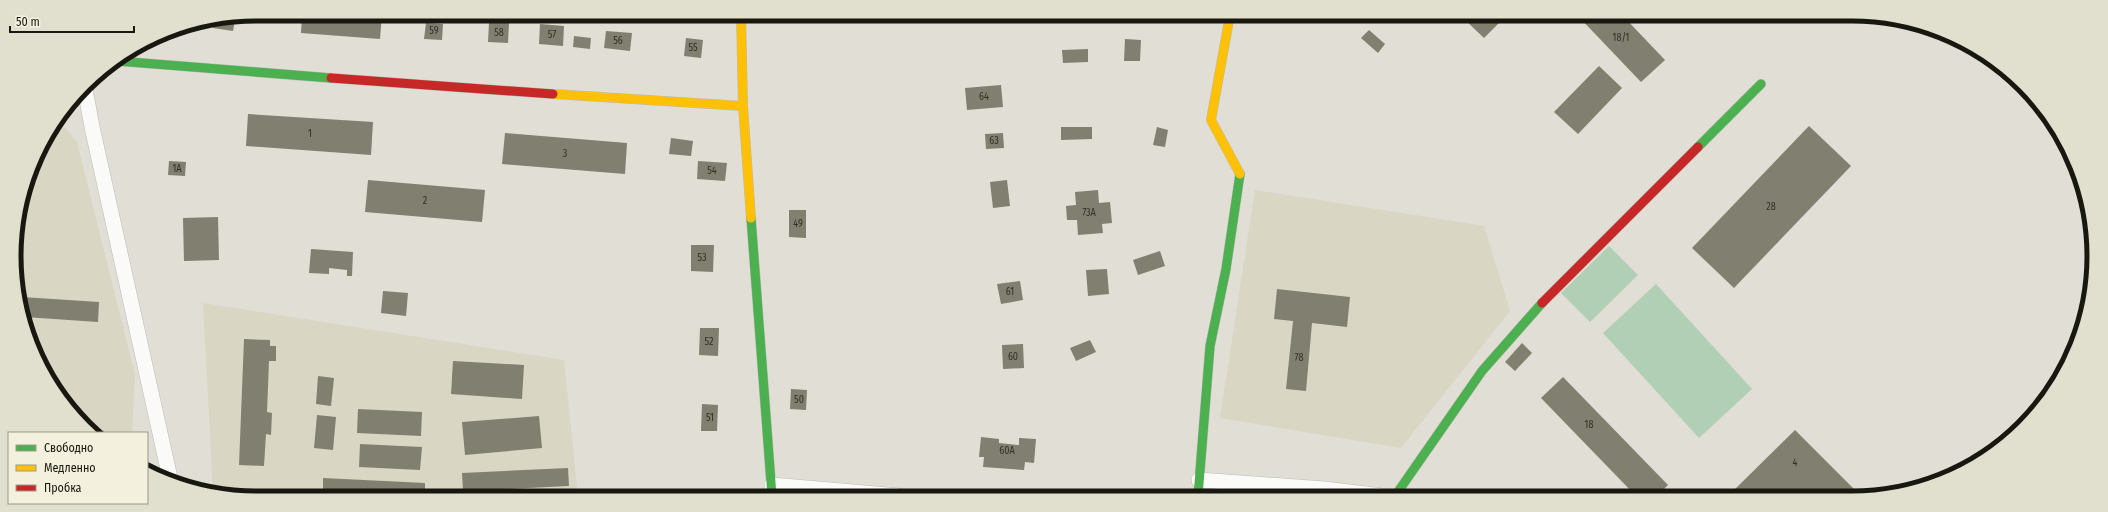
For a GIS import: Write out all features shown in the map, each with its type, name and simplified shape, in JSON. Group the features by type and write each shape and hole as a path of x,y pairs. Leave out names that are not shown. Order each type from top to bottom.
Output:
{"street":[{"path":"741,21 743,106 772,491"},
{"path":"1198,491 1210,346 1226,269 1240,174 1211,120 1229,21"},
{"path":"124,62 456,88 743,106"},
{"path":"1398,491 1482,371 1540,305 1761,84"},
{"path":"86,94 169,474"},
{"path":"1199,480 1324,488 1346,491"}],"shaded area":[{"path":"62,124 77,142 135,375 132,432 100,432 79,411 52,374 33,332 23,287 21,256 23,225 33,180 52,138"},
{"path":"1255,190 1484,226 1510,311 1401,448 1220,418"},
{"path":"203,303 564,360 577,491 256,491 213,487"}],"green space":[{"path":"1609,246 1638,275 1590,322 1561,293"},
{"path":"1656,284 1752,389 1699,438 1603,333"}],"building":[{"path":"302,21 381,21 380,39 301,33"},
{"path":"1466,21 1501,21 1484,38"},
{"path":"1583,21 1628,21 1665,60 1641,82"},
{"path":"235,22 233,31 213,28 213,25"},
{"path":"489,22 509,23 508,43 488,42"},
{"path":"426,23 443,24 442,40 424,39"},
{"path":"540,24 564,26 563,46 539,44"},
{"path":"1369,30 1385,44 1378,53 1361,38"},
{"path":"606,31 632,33 630,51 604,48"},
{"path":"574,36 591,38 590,49 573,47"},
{"path":"686,38 703,40 701,58 684,56"},
{"path":"1125,39 1141,40 1140,61 1124,61"},
{"path":"1088,49 1088,62 1063,63 1062,50"},
{"path":"1599,66 1622,88 1578,134 1554,112"},
{"path":"1001,85 1003,107 967,110 965,88"},
{"path":"248,114 373,122 371,155 246,146"},
{"path":"1809,126 1851,166 1734,288 1692,248"},
{"path":"1061,127 1092,127 1092,139 1061,140"},
{"path":"1157,127 1168,130 1165,147 1153,145"},
{"path":"505,133 627,143 625,174 502,164"},
{"path":"1003,133 1004,148 986,149 985,134"},
{"path":"671,138 693,141 691,156 669,154"},
{"path":"169,161 186,162 185,176 168,175"},
{"path":"698,161 727,163 725,181 697,179"},
{"path":"368,180 485,190 482,222 365,212"},
{"path":"1007,180 1010,206 993,208 990,182"},
{"path":"1098,190 1099,203 1110,202 1112,223 1102,224 1103,233 1078,235 1077,220 1067,220 1066,206 1076,205 1075,192"},
{"path":"789,210 806,210 806,238 789,237"},
{"path":"218,217 219,260 184,261 183,218"},
{"path":"691,245 714,245 713,272 691,271"},
{"path":"311,249 353,252 352,276 347,276 347,270 329,268 329,274 309,273"},
{"path":"1160,251 1165,266 1138,275 1133,260"},
{"path":"1107,269 1109,294 1088,296 1086,270"},
{"path":"1020,281 1023,300 1001,304 997,284"},
{"path":"1277,289 1350,297 1347,327 1312,323 1306,391 1286,389 1293,321 1274,319"},
{"path":"383,291 408,293 406,316 381,313"},
{"path":"25,297 99,302 98,322 29,317"},
{"path":"700,328 719,328 718,356 699,355"},
{"path":"244,339 270,340 270,346 276,346 276,361 269,361 267,412 272,413 271,435 266,434 264,466 239,465"},
{"path":"1090,340 1096,352 1076,361 1070,348"},
{"path":"1522,343 1532,353 1515,371 1505,362"},
{"path":"1023,344 1024,368 1003,369 1002,345"},
{"path":"453,361 524,365 522,399 451,394"},
{"path":"318,376 334,378 331,406 316,404"},
{"path":"1563,377 1668,485 1662,491 1631,491 1541,398"},
{"path":"791,389 807,390 806,410 790,409"},
{"path":"702,404 718,405 717,431 701,431"},
{"path":"358,409 422,412 421,436 357,433"},
{"path":"317,415 336,417 333,450 314,448"},
{"path":"539,416 542,448 465,455 462,422"},
{"path":"1795,430 1856,491 1852,491 1733,491"},
{"path":"981,437 999,439 999,443 1019,445 1019,438 1036,439 1034,463 1025,462 1024,470 983,467 984,457 979,457"},
{"path":"360,444 422,447 420,470 359,467"},
{"path":"568,468 569,486 463,491 462,473"},
{"path":"323,478 425,483 425,491 323,491"}],"traffic: fast":[{"path":"124,62 331,78"},
{"path":"1698,147 1761,84"},
{"path":"1198,491 1210,346 1226,269 1240,174"},
{"path":"751,218 772,491"},
{"path":"1398,491 1482,371 1542,303"}],"traffic: slow":[{"path":"741,21 743,106 751,218"},
{"path":"1229,21 1211,120 1240,174"},
{"path":"553,94 743,106"}],"traffic: jam":[{"path":"331,78 553,94"},
{"path":"1542,303 1698,147"}]}
